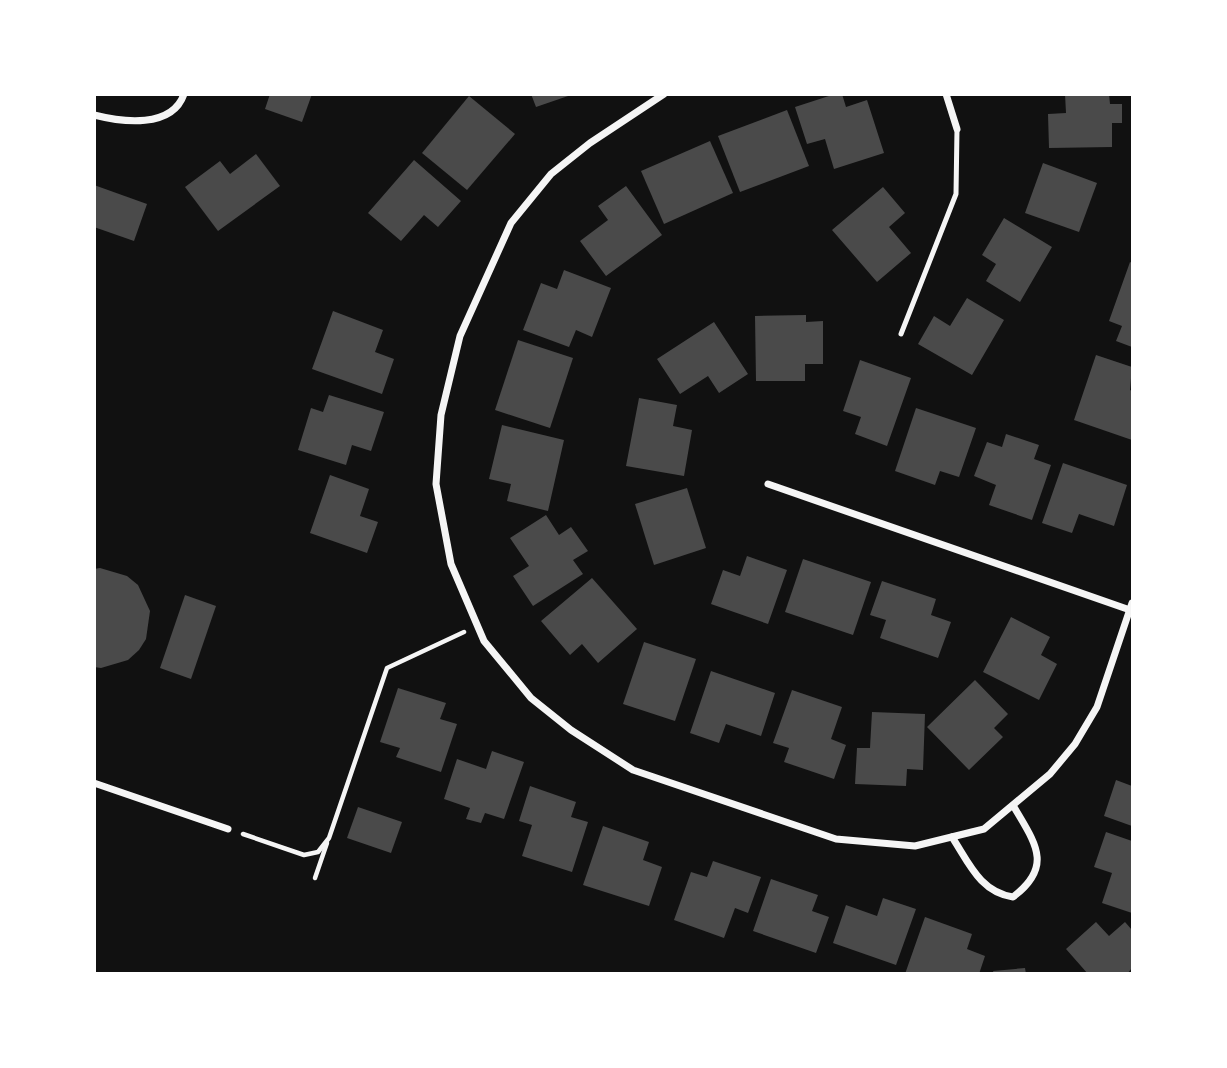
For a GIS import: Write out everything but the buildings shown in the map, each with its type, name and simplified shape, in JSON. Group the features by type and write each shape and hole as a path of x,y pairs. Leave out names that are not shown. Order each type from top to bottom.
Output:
{"street":[{"path":"94,115 132,121 159,118 181,101 184,94"},
{"path":"946,94 957,129"},
{"path":"659,96 551,174 511,223 460,336 441,415 436,484 451,564 477,626 484,641 531,698 571,730 633,769 836,839 915,846 984,830 1014,807 1075,744 1097,708 1131,607 768,484"},
{"path":"94,782 228,829"},
{"path":"952,837 984,886 997,894 1013,897 1025,887 1039,859 1036,844 1014,807"}],"lane":[{"path":"901,334 956,194 957,129"}],"path":[{"path":"315,878 387,668 477,626"},
{"path":"228,829 304,855 318,852 329,838"}]}
